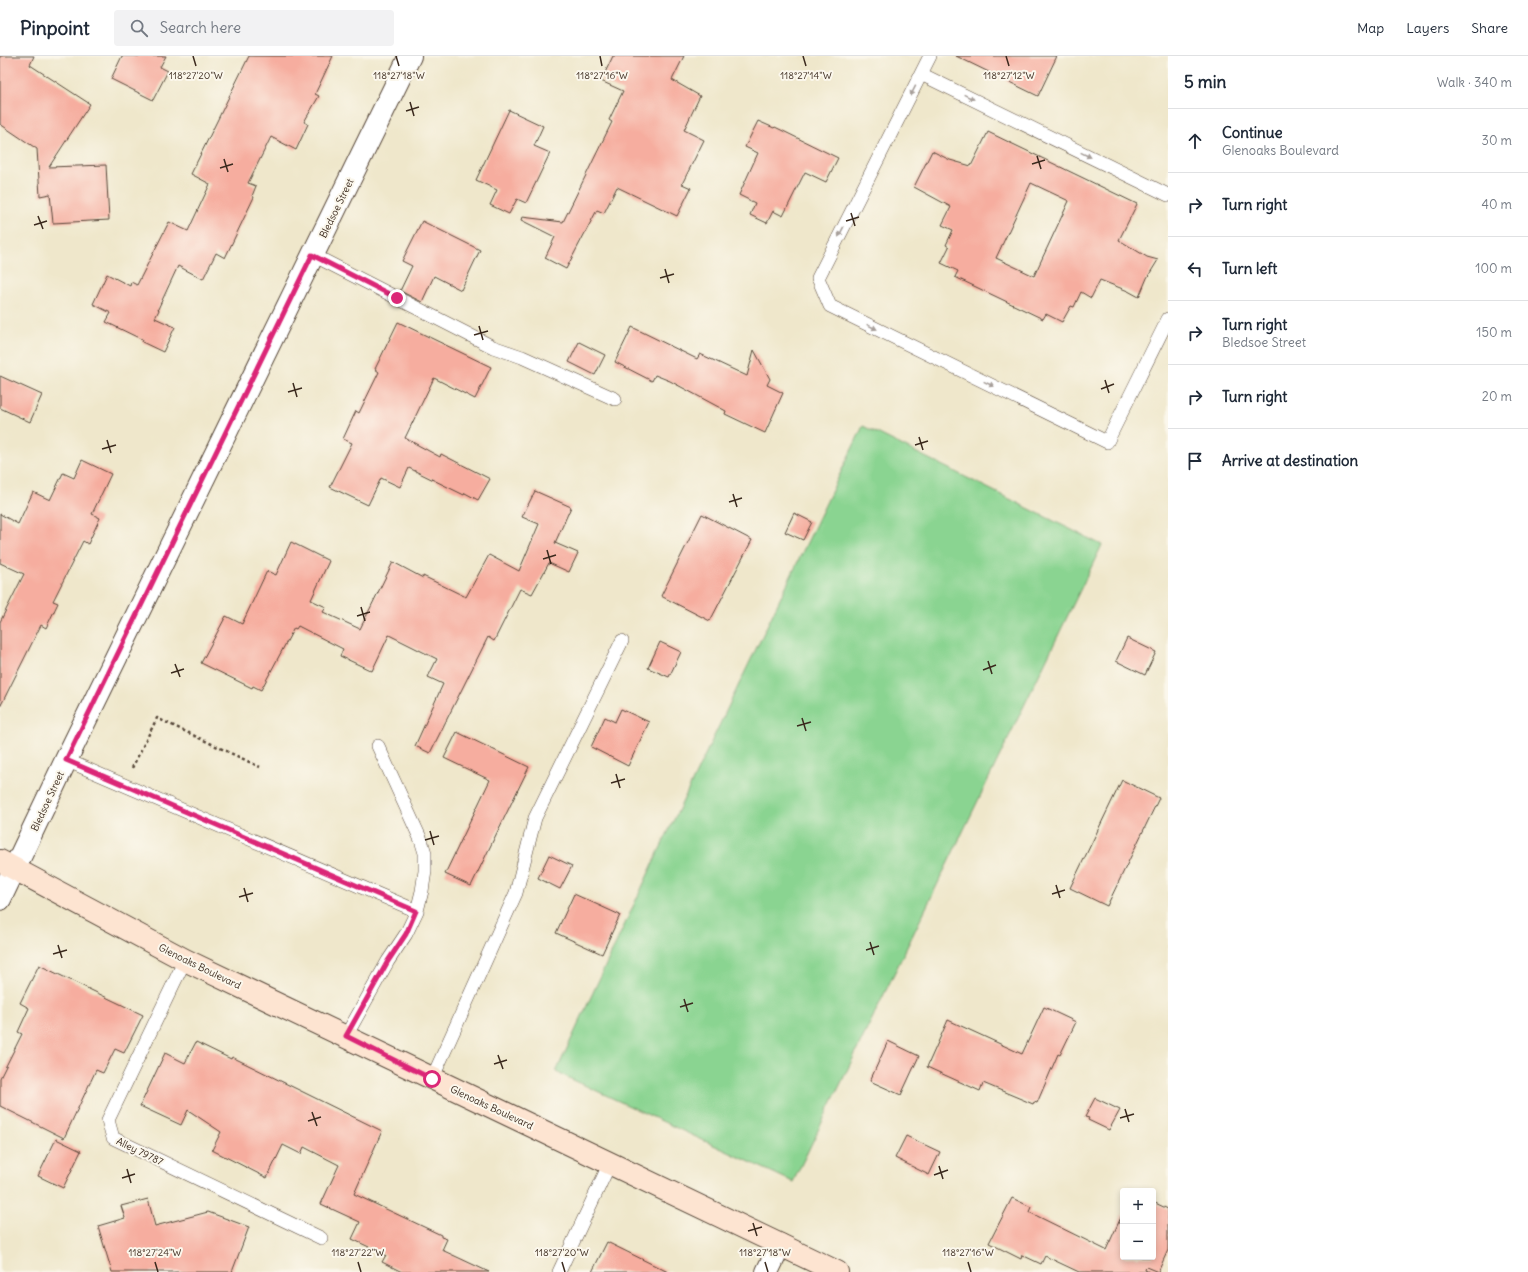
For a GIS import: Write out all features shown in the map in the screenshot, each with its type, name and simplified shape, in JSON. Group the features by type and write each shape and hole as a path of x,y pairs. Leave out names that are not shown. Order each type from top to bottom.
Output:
{"main road":[{"name":"Glenoaks Boulevard","path":"8,865 185,960 837,1272"}],"street":[{"name":"Bledsoe Street","path":"0,899 8,865 66,760 410,56"},
{"path":"767,1272 780,1245"}],"lane":[{"path":"930,56 818,278 830,306 1107,442 1168,319"},
{"path":"921,74 1168,195"},
{"path":"312,255 493,346 522,357 615,399"},
{"path":"432,1079 516,894 534,818 622,641"},
{"path":"346,1036 388,961 406,934 416,911 422,891 425,871 425,853 421,840 378,746"},
{"path":"66,760 416,911"},
{"name":"Alley 79787","path":"185,960 108,1120 113,1138 321,1238"},
{"path":"559,1272 610,1163"}],"path":[{"path":"124,785 157,718 260,767"}],"green space":[{"path":"863,426 1102,545 793,1182 556,1072 657,855"}],"building":[{"path":"0,56 34,56 30,65 90,104 49,167 106,165 109,220 53,223 50,194 40,196 37,149 0,124"},
{"path":"122,56 166,56 160,67 168,71 153,100 111,79"},
{"path":"249,56 333,56 315,94 319,96 304,122 308,124 296,150 271,137 248,183 256,186 252,196 254,197 225,258 216,253 203,279 178,266 155,318 175,327 163,352 142,342 143,340 106,322 111,313 93,304 107,274 130,286 131,282 137,285 169,222 188,231 210,184 191,174"},
{"path":"613,56 684,56 672,80 700,96 684,130 704,140 682,184 691,188 677,216 617,187 604,213 597,210 566,269 545,258 555,237 521,220 522,217 563,222 612,122 609,120 623,91 601,81"},
{"path":"956,56 1057,56 1038,96"},
{"path":"509,110 543,126 534,146 550,153 526,203 517,199 509,214 490,205 497,190 476,180"},
{"path":"758,121 774,128 775,127 838,158 826,182 805,172 783,216 773,211 767,223 750,215 755,203 739,195 758,153 745,147"},
{"path":"988,132 1137,204 1119,240 1147,257 1158,260 1147,278 1139,297 1100,280 1091,298 1081,292 1074,307 1071,306 1062,322 1046,314 1043,319 955,277 958,271 941,263 949,247 946,245 953,230 942,225 951,207 914,187 932,151 950,160 971,166","holes":["1031,183 1069,201 1034,276 996,258"]},
{"path":"422,221 480,250 461,290 434,276 422,302 400,291 412,266 402,261"},
{"path":"398,322 491,367 475,399 434,378 405,438 440,457 441,454 490,479 478,500 465,493 464,495 409,468 400,487 381,478 368,505 330,487 352,443 343,439 356,411 359,413 379,372 375,369"},
{"path":"632,327 697,359 700,354 747,376 754,350 770,379 767,385 783,393 765,433 725,414 726,411 670,381 655,375 652,381 615,362"},
{"path":"579,342 605,355 595,375 569,362"},
{"path":"0,376 42,395 30,422 0,408"},
{"path":"82,460 111,474 92,514 100,518 88,544 83,541 53,601 58,603 46,628 41,625 0,707 0,622 24,574 0,563 0,514 18,524 33,492 50,500 63,473 74,478"},
{"path":"535,491 571,507 555,543 578,553 569,572 549,563 532,594 520,589 494,641 488,637 430,753 415,746 443,684 428,677 437,659 389,635 372,671 340,656 343,649 298,626 296,629 294,628 261,690 253,686 252,688 201,663 226,616 242,624 267,571 276,575 291,542 329,561 311,600 326,607 323,612 360,629 393,562 423,578 423,576 466,597 489,555 519,571 539,524 522,517"},
{"path":"794,513 812,522 803,540 785,532"},
{"path":"702,514 752,540 710,621 661,596"},
{"path":"1127,638 1156,652 1145,675 1116,661"},
{"path":"660,642 681,652 669,677 648,668"},
{"path":"621,709 649,722 628,766 591,747 605,717 615,722"},
{"path":"457,732 529,767 471,886 445,874 490,780 444,758"},
{"path":"1122,780 1159,798 1107,906 1070,888"},
{"path":"549,855 572,866 560,889 538,878"},
{"path":"574,894 620,915 602,954 556,933"},
{"path":"39,965 143,1015 124,1053 115,1049 103,1073 96,1070 64,1138 0,1106 0,1078 22,1034 18,1032 29,1008 20,1003"},
{"path":"1044,1007 1076,1022 1060,1055 1058,1054 1037,1103 1034,1102 1033,1104 983,1083 980,1091 927,1067 948,1020 1022,1054"},
{"path":"888,1041 919,1056 901,1095 870,1081"},
{"path":"196,1042 231,1059 232,1057 382,1131 354,1194 441,1235 441,1237 447,1239 442,1250 489,1272 402,1272 382,1262 386,1255 352,1239 360,1222 321,1204 339,1165 304,1147 301,1154 283,1145 267,1178 212,1150 221,1132 188,1110 181,1125 140,1106 165,1053 185,1063"},
{"path":"1095,1098 1120,1110 1109,1130 1088,1120 1089,1118 1085,1117"},
{"path":"906,1136 940,1152 929,1175 895,1158"},
{"path":"56,1139 81,1151 63,1188 38,1176"},
{"path":"1012,1198 1031,1207 1029,1212 1106,1250 1120,1220 1120,1260 1156,1260 1156,1203 1168,1209 1168,1250 1158,1272 1146,1267 1145,1270 1149,1272 1079,1272 1045,1256 1041,1264 1022,1255 1021,1259 989,1243"},
{"path":"148,1199 155,1226 208,1212 249,1227 232,1272 112,1272 98,1226 125,1218 121,1206"},
{"path":"607,1242 668,1272 592,1272"}],"route":[{"path":"397,298 312,255 66,760 416,911 406,934 388,961 346,1036 432,1079"}]}
